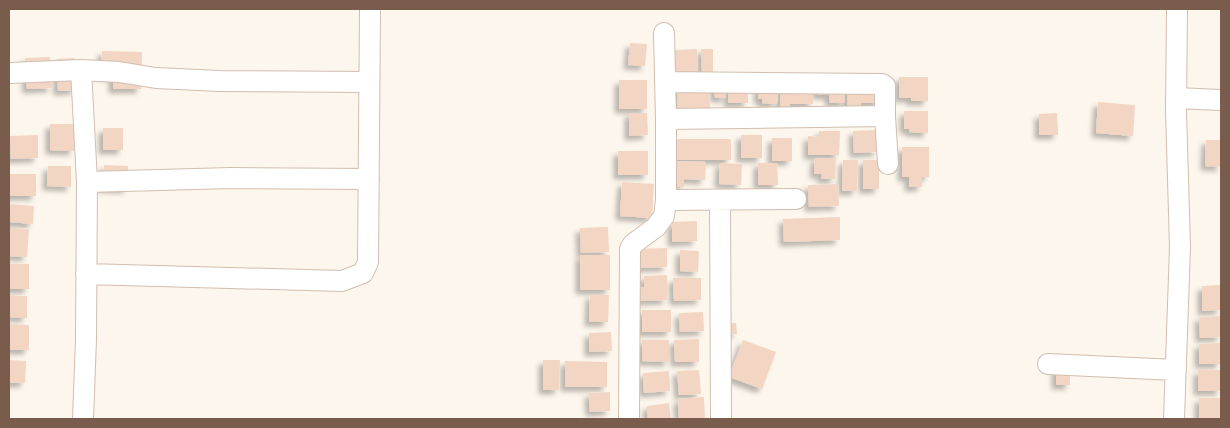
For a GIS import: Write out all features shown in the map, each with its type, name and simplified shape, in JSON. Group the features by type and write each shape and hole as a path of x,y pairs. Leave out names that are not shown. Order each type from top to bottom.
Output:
{"street":[{"path":"86,274 342,281 363,273 368,262 370,9"},
{"path":"1174,419 1180,247 1176,98 1177,9"},
{"path":"629,419 630,249 632,244 660,222 664,216 666,200 664,33"},
{"path":"9,73 81,70 119,72 156,78 220,81 370,82"},
{"path":"81,70 87,182 86,339 83,419"},
{"path":"665,82 882,84 885,86 888,164"},
{"path":"1176,98 1221,100"},
{"path":"666,119 885,116"},
{"path":"87,182 231,178 369,179"},
{"path":"666,200 796,199"},
{"path":"720,200 721,419"},
{"path":"1048,364 1176,370"}],"building":[{"path":"630,43 647,44 645,66 628,65"},
{"path":"697,49 698,80 676,80 675,50"},
{"path":"701,49 713,49 713,76 702,76"},
{"path":"102,51 142,52 141,89 113,89 113,76 101,75"},
{"path":"50,57 52,88 27,89 25,58"},
{"path":"75,58 76,90 58,91 57,59"},
{"path":"899,77 928,77 928,101 911,101 911,98 899,98"},
{"path":"847,78 879,78 879,103 861,103 861,109 847,109"},
{"path":"759,79 778,79 777,104 762,103 762,99 758,99"},
{"path":"781,79 813,80 813,104 790,104 790,111 780,111"},
{"path":"844,79 845,103 830,103 829,95 817,95 817,80"},
{"path":"619,80 647,80 647,109 619,109"},
{"path":"709,82 710,109 678,110 677,83"},
{"path":"714,82 725,82 726,98 715,98"},
{"path":"729,82 748,83 748,103 728,103"},
{"path":"1098,102 1135,105 1133,136 1096,133"},
{"path":"904,111 928,111 928,133 909,132 910,129 904,129"},
{"path":"629,113 647,113 648,135 629,136"},
{"path":"1057,113 1058,135 1039,135 1039,114"},
{"path":"50,124 74,124 74,151 50,150"},
{"path":"103,128 123,128 123,150 103,150"},
{"path":"876,130 878,152 854,153 853,131"},
{"path":"819,131 840,131 839,155 808,155 808,136 819,137"},
{"path":"38,135 38,158 11,159 10,136"},
{"path":"741,135 762,135 762,158 741,158"},
{"path":"772,138 792,138 792,161 772,161"},
{"path":"674,139 731,139 731,160 674,160"},
{"path":"1206,140 1221,140 1221,167 1205,166"},
{"path":"902,147 929,147 929,177 922,177 922,187 909,187 909,177 902,177"},
{"path":"618,151 648,151 648,175 618,175"},
{"path":"815,158 836,158 835,179 821,179 822,174 814,174"},
{"path":"843,160 858,160 857,191 842,191"},
{"path":"863,160 879,160 879,189 863,189"},
{"path":"671,161 706,162 705,180 684,179 684,187 671,187"},
{"path":"720,163 742,164 741,185 719,184"},
{"path":"758,163 777,163 778,185 758,185"},
{"path":"104,165 128,166 128,189 103,188"},
{"path":"48,166 71,166 71,187 47,186"},
{"path":"9,174 36,174 36,196 9,196"},
{"path":"622,182 654,184 652,218 620,216"},
{"path":"838,184 839,206 809,207 808,185"},
{"path":"9,204 34,206 33,224 9,222"},
{"path":"840,217 840,240 784,242 783,219"},
{"path":"697,221 697,241 672,242 672,222"},
{"path":"608,227 609,252 581,253 580,228"},
{"path":"9,228 29,229 27,257 9,256"},
{"path":"667,248 667,267 637,268 636,249"},
{"path":"680,250 699,251 698,272 680,271"},
{"path":"580,255 610,255 610,290 580,290"},
{"path":"9,264 29,264 29,289 9,289"},
{"path":"667,275 667,300 636,301 636,287 644,287 644,276"},
{"path":"673,278 701,278 701,300 674,301"},
{"path":"1221,285 1221,310 1202,311 1202,286"},
{"path":"9,295 27,296 27,318 9,317"},
{"path":"590,295 609,295 608,322 589,322"},
{"path":"642,310 671,310 671,332 642,332"},
{"path":"703,312 704,331 680,332 679,313"},
{"path":"1221,316 1221,337 1200,338 1199,317"},
{"path":"725,323 736,323 737,334 726,335"},
{"path":"9,324 29,325 29,350 9,350"},
{"path":"611,332 612,351 589,352 589,333"},
{"path":"699,339 699,362 675,362 674,340"},
{"path":"642,340 669,340 669,362 642,361"},
{"path":"743,340 776,352 762,389 729,377"},
{"path":"1220,343 1221,364 1199,364 1199,344"},
{"path":"9,360 26,361 25,383 9,383"},
{"path":"543,360 560,360 559,390 543,390"},
{"path":"565,361 607,362 607,387 565,387"},
{"path":"1056,367 1070,368 1070,385 1056,385"},
{"path":"699,370 701,394 679,395 677,371"},
{"path":"1198,370 1220,370 1221,391 1198,391"},
{"path":"669,371 670,391 644,393 643,373"},
{"path":"610,392 610,411 590,412 589,393"},
{"path":"704,397 705,419 679,419 678,399"},
{"path":"1199,398 1220,398 1220,419 1199,419"},
{"path":"669,403 671,419 648,419 647,406"}]}
